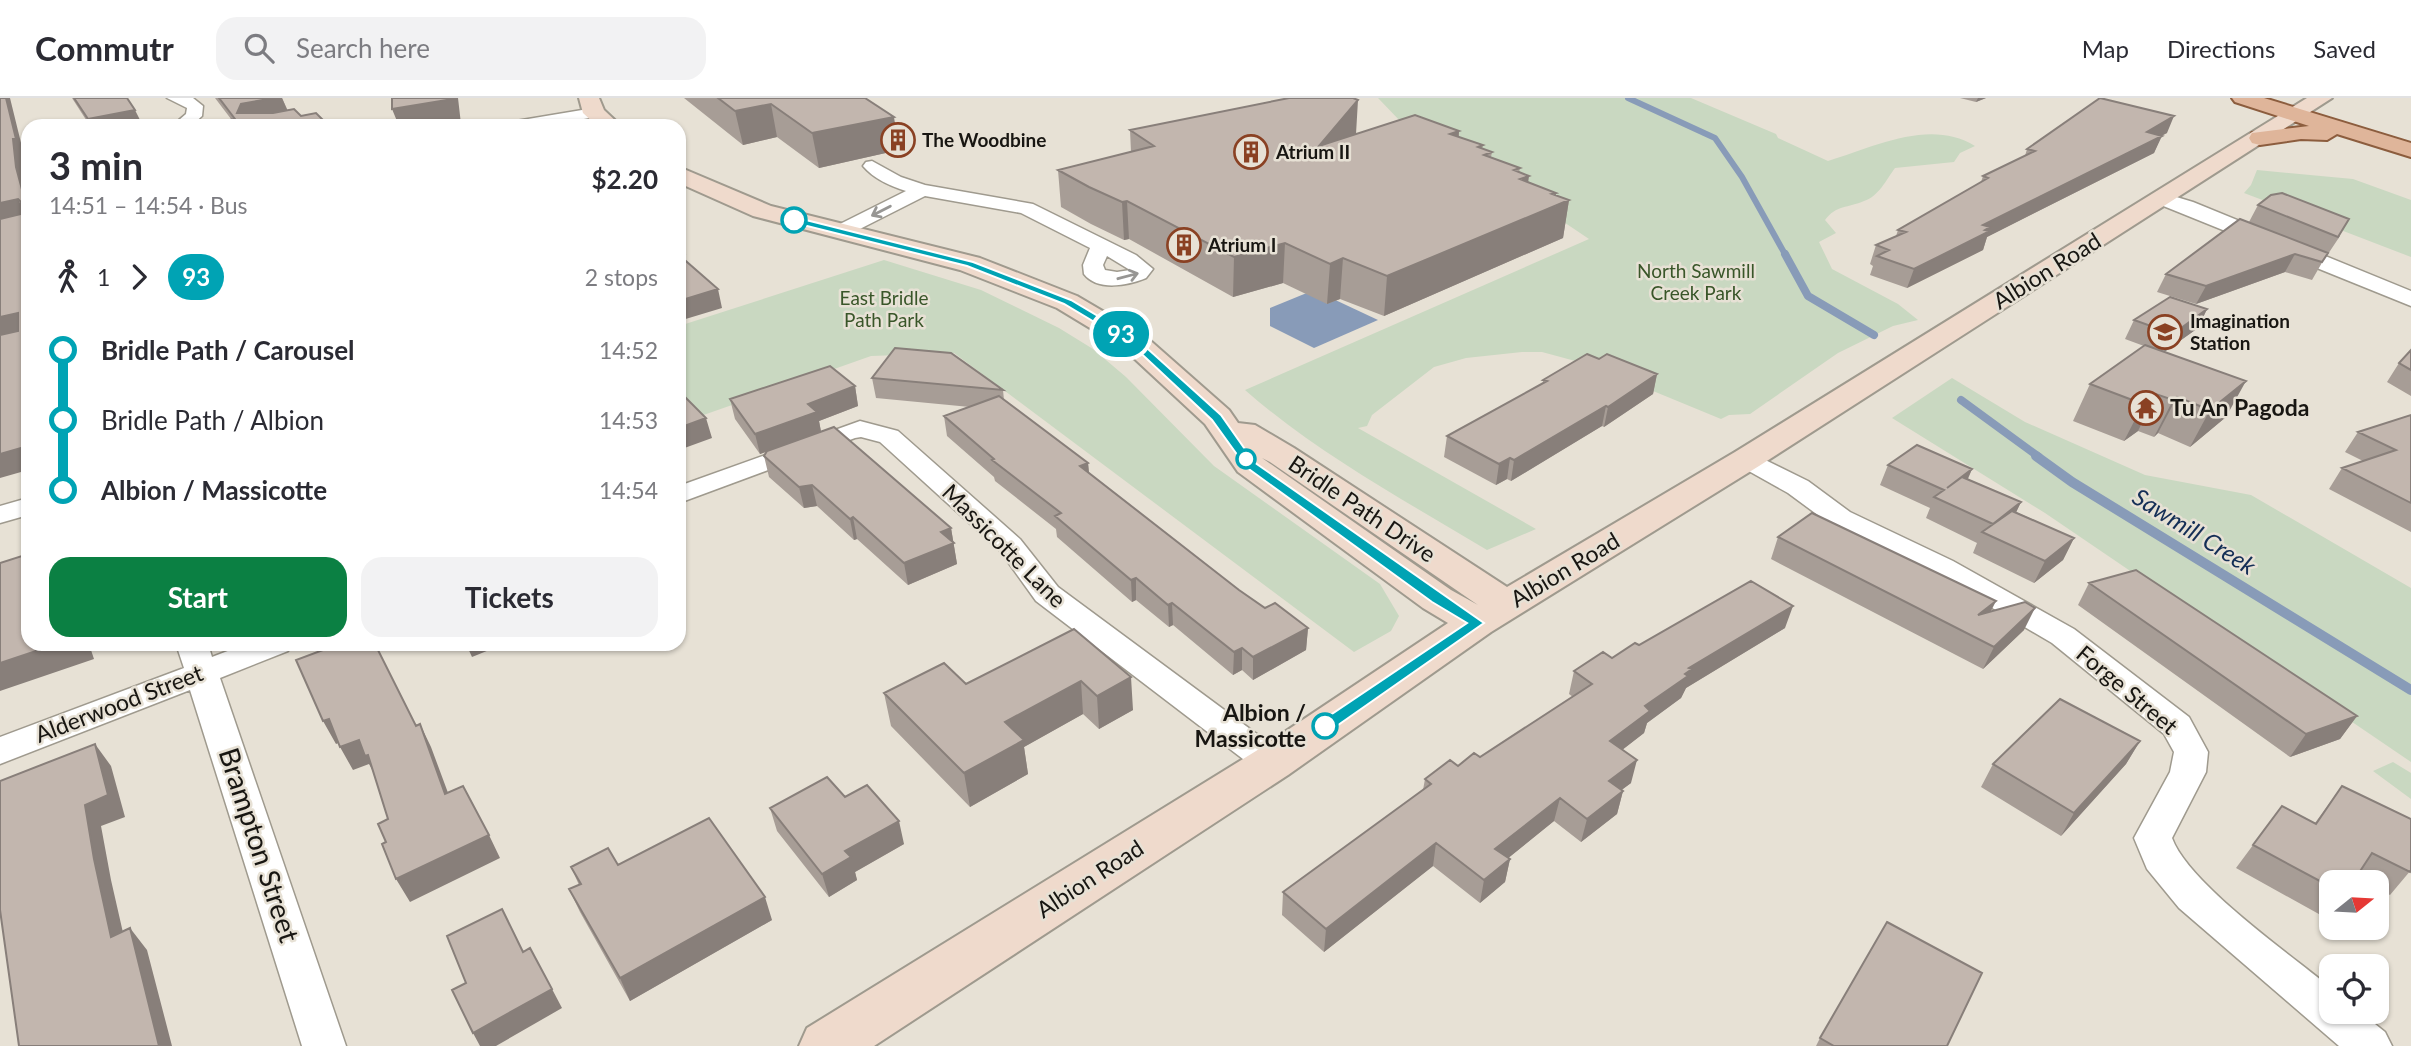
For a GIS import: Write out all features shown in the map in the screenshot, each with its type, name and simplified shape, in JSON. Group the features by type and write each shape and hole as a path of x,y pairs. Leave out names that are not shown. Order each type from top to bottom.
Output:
{"main road":[{"path":"2242,98 2303,104 2411,137"},
{"path":"2303,104 2363,136 2411,150"},
{"path":"2353,111 2387,130"},
{"path":"2260,138 2301,132 2363,136"}],"street":[{"path":"175,98 186,100 195,106 194,116 190,119"},
{"name":"Albion Road","path":"827,1046 1272,762 1492,614 1747,459 1847,394 2163,199 2260,138 2303,104"},
{"path":"556,119 597,112"},
{"path":"872,166 894,181 922,190 1026,208 1101,247"},
{"name":"Bridle Path Drive","path":"686,177 762,211 970,264 1067,302 1135,342 1217,417 1250,465 1437,599 1492,614"},
{"path":"839,232 922,190"},
{"path":"869,239 946,196"},
{"path":"2163,199 2250,231 2411,299"},
{"name":"Massicotte Lane","path":"686,492 860,429 889,436 1010,545 1047,594 1272,762"},
{"name":"Forge Street","path":"1747,459 1798,487 1840,518 1943,567 2063,636 2177,726 2191,752 2190,762 2188,772 2153,838 2160,858 2193,897 2370,1046"},
{"path":"0,515 21,508"},
{"name":"Alderwood Street","path":"0,751 197,658 237,651"},
{"name":"Brampton Street","path":"197,658 324,1046"}],"green space":[{"name":"North Sawmill Creek Park","path":"1378,98 1691,98 1776,134 1778,138 1828,161 1883,143 1921,135 1958,138 1975,146 1960,153 1954,162 1895,168 1882,187 1869,199 1838,209 1825,220 1836,233 1819,242 1832,269 1898,304 1918,320 1893,326 1838,353 1750,414 1729,415 1721,419 1590,365 1542,352 1522,352 1466,358 1434,367 1372,415 1367,426 1358,428 1536,529 1487,550 1332,456 1245,390 1589,239 1429,131 1402,123"},
{"path":"2257,170 2353,179 2411,200 2411,257 2244,193 2251,185"},
{"name":"East Bridle Path Park","path":"884,260 981,290 1059,328 1093,349 1126,377 1214,466 1380,584 1399,616 1391,631 1354,652 954,353 871,356 695,418 686,410 686,324"},
{"path":"1952,378 2025,422 2145,475 2251,495 2411,588 2411,762 2045,513 1892,418"},
{"path":"2393,762 2411,773 2411,799 2373,771"}],"water":[{"path":"1314,290 1378,320 1314,348 1270,326 1270,308"}],"building":[{"path":"0,98 6,98 16,139 13,139 21,202 18,199 0,203"},
{"path":"74,98 127,98 135,110 88,119"},
{"path":"219,98 274,98 241,104 237,113 273,113 294,109 301,116 316,113 322,119 235,119"},
{"path":"392,98 453,98 453,99 392,109"},
{"path":"718,98 865,98 894,117 812,133 771,104 735,111"},
{"path":"1289,98 1358,100 1319,146 1415,115 1459,131 1450,134 1483,145 1478,147 1492,152 1484,155 1520,168 1514,170 1529,176 1520,179 1569,200 1387,276 1343,258 1330,264 1285,243 1234,257 1127,201 1122,202 1058,170 1154,146 1130,130"},
{"path":"2100,98 2174,116 2147,132 2162,136 1983,225 1990,227 1985,230 1990,231 1914,269 1877,256 1889,250 1876,245 1906,232 1898,230 1988,178 1983,176 2035,151 2027,149"},
{"path":"2282,193 2349,219 2338,237 2258,205 2271,195"},
{"path":"21,214 21,448 0,454 0,335 18,331 18,313 0,317 0,219"},
{"path":"2240,219 2328,253 2322,262 2295,254 2206,286 2166,274"},
{"path":"686,261 718,289 686,299"},
{"path":"2170,297 2207,309 2173,334 2134,320"},
{"path":"2145,345 2246,381 2210,410 2177,397 2173,400 2156,394 2143,404 2090,384"},
{"path":"895,348 951,353 1003,390 872,378"},
{"path":"2411,350 2411,370 2399,363"},
{"path":"1587,354 1599,359 1607,354 1657,374 1608,407 1514,460 1510,458 1499,464 1447,436 1547,381 1543,380"},
{"path":"830,366 855,386 808,404 817,412 755,434 730,399"},
{"path":"999,396 1088,463 1080,466 1239,590 1265,608 1275,603 1308,628 1253,657 1242,648 1234,652 1172,603 1168,605 1136,578 1131,580 1055,516 1061,513 992,460 994,459 944,416"},
{"path":"686,398 706,418 686,425"},
{"path":"2411,415 2411,503 2342,468 2396,450 2358,432"},
{"path":"834,427 951,528 941,532 954,543 904,563 853,517 850,519 812,485 799,487 764,456 767,451"},
{"path":"1917,445 1972,469 1947,488 1962,477 2021,502 1993,524 1934,497 1944,490 1888,465"},
{"path":"2012,511 2074,538 2045,561 1982,532"},
{"path":"1812,513 1996,601 1978,615 2025,602 2035,608 1994,647 1778,537"},
{"path":"21,556 21,651 36,651 0,663 0,563"},
{"path":"2136,570 2357,716 2306,734 2089,583"},
{"path":"1751,581 1793,606 1689,668 1692,669 1685,674 1688,676 1645,706 1650,711 1610,741 1637,760 1609,781 1623,791 1587,819 1560,798 1495,849 1510,859 1484,880 1436,843 1326,929 1283,892 1431,784 1425,779 1450,760 1458,766 1474,753 1480,757 1592,684 1574,671 1603,652 1612,658 1635,643 1639,645"},
{"path":"1074,629 1131,677 1097,696 1081,681 1005,722 1024,740 964,773 884,693 944,663 966,684"},
{"path":"320,651 378,651 416,726 420,724 445,794 463,786 489,835 396,879 382,844 386,842 378,824 388,819 368,755 365,756 359,740 340,747 329,719 323,721 296,660"},
{"path":"2060,699 2140,741 2074,813 1993,764"},
{"path":"95,744 108,795 85,805 94,859 111,937 130,928 159,1046 19,1046 0,910 0,781"},
{"path":"827,777 845,797 867,785 899,821 845,851 851,857 822,874 770,808"},
{"path":"2342,786 2411,819 2411,870 2410,872 2372,853 2361,870 2319,870 2319,881 2253,845 2282,806 2316,824"},
{"path":"709,818 765,897 620,978 569,889 581,884 571,867 608,848 618,865"},
{"path":"502,909 523,952 530,948 552,989 473,1033 452,990 466,983 447,936"},
{"path":"1887,922 1982,973 1947,1046 1834,1046 1820,1038"}],"waterway":[{"name":"Sawmill Creek","path":"1628,98 1715,138 1742,177 1786,256"},
{"name":"Sawmill Creek","path":"1785,254 1808,296 1874,335"},
{"name":"Sawmill Creek","path":"1961,400 2039,457"},
{"name":"Sawmill Creek","path":"2036,456 2072,482 2411,690"}],"bus line":[{"name":"93","path":"794,220 970,264 1067,302 1135,342 1217,417 1250,465 1437,599 1477,623 1325,726"}],"place":[{"name":"The Woodbine","path":"898,140"},
{"name":"Atrium II","path":"1251,152"},
{"name":"Atrium I","path":"1184,245"},
{"name":"Imagination Station","path":"2165,332"},
{"name":"Tu An Pagoda","path":"2146,408"},
{"name":"Albion / Massicotte","path":"1325,726"}]}
